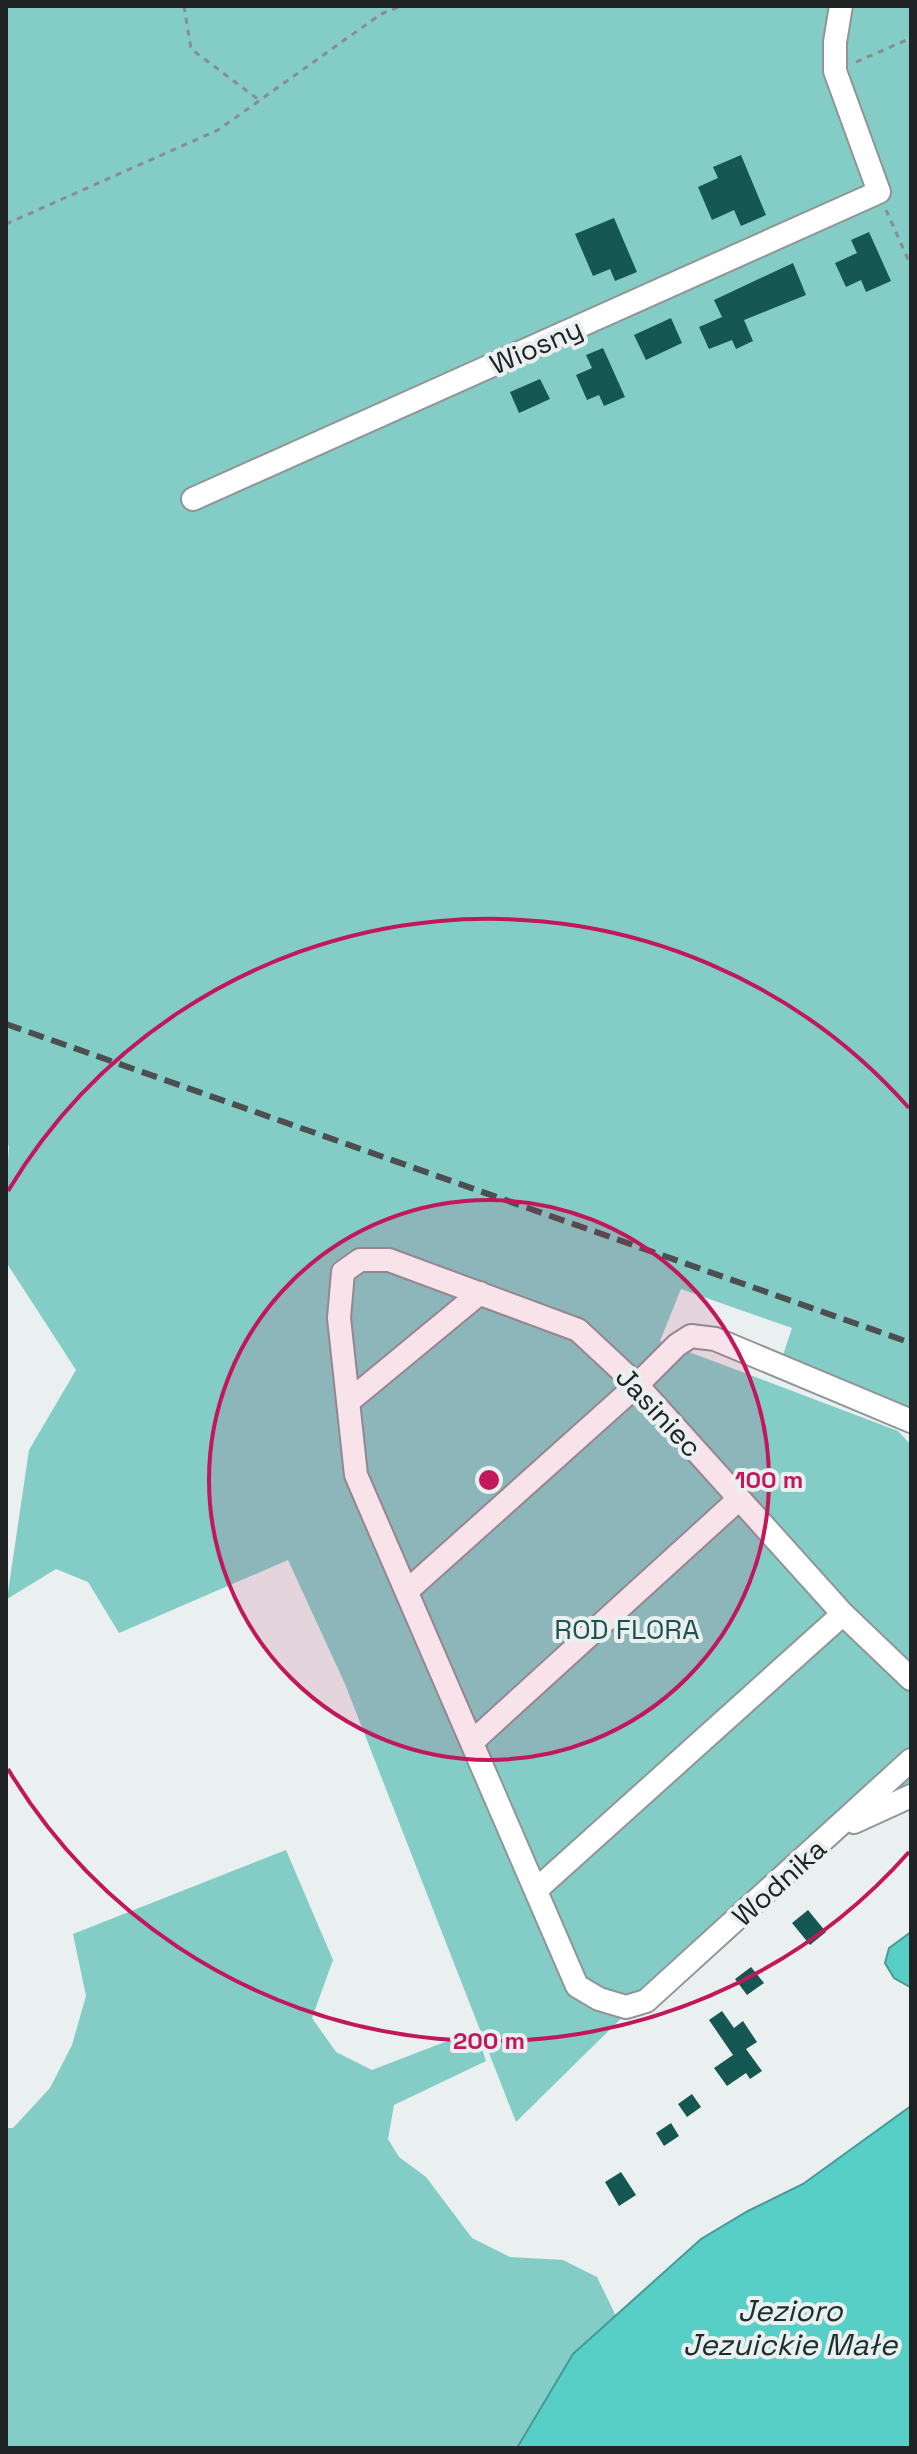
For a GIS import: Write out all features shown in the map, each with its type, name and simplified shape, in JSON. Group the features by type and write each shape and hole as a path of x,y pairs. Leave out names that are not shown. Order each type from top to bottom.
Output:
{"street":[{"path":"841,6 835,42 835,71 879,192"},
{"name":"Wiosny","path":"193,499 879,192"},
{"name":"Jasiniec","path":"348,1402 339,1318 343,1272 360,1260 389,1260 578,1330 637,1385 843,1614 911,1679"},
{"path":"480,1293 348,1402 356,1475 536,1890 843,1614"},
{"path":"407,1591 637,1385 677,1345 691,1336 715,1339 911,1421"},
{"path":"472,1742 739,1499"},
{"name":"Wodnika","path":"536,1890 577,1986 599,1999 626,2007 646,2001 911,1760"},
{"path":"836,1831 911,1796"}],"path":[{"path":"184,6 191,49 260,100"},
{"path":"6,224 218,130 381,14 401,6"},
{"path":"835,71 911,38"},
{"path":"879,192 911,266"}],"green space":[{"name":"ROD FLORA","path":"6,6 911,6 911,1411 782,1358 792,1328 681,1289 660,1341 898,1431 911,1445 911,1787 828,1830 645,1995 516,2122 345,1684 288,1560 119,1633 88,1582 56,1569 7,1599 29,1450 76,1370 6,1262 9,1147 6,1139"},
{"path":"286,1850 333,1960 312,2018 336,2052 372,2070 476,2030 486,2061 394,2105 388,2139 399,2157 426,2177 472,2238 510,2257 563,2260 597,2277 616,2316 573,2354 517,2448 6,2448 6,2128 13,2128 50,2088 72,2045 86,1996 73,1934"}],"water":[{"path":"911,1932 910,1987 894,1978 885,1963 889,1948"},
{"name":"Jezioro Jezuickie Małe","path":"911,2106 911,2448 517,2448 573,2354 701,2239 803,2184"}],"building":[{"path":"741,155 766,215 741,226 734,210 712,220 698,187 718,178 713,167"},
{"path":"614,218 637,272 615,281 610,269 593,276 575,234"},
{"path":"869,232 891,281 866,292 861,280 846,287 835,263 857,253 851,240"},
{"path":"793,263 806,295 744,320 753,341 736,349 732,340 709,349 699,327 722,317 714,300"},
{"path":"671,318 682,343 646,360 634,335"},
{"path":"603,348 625,397 604,406 599,395 587,400 576,375 592,368 586,355"},
{"path":"540,379 550,399 519,413 510,392"},
{"path":"808,1910 826,1932 810,1945 792,1923"},
{"path":"751,1967 764,1983 747,1995 735,1979"},
{"path":"722,2011 734,2028 743,2021 757,2042 746,2049 762,2071 750,2079 746,2073 727,2086 714,2068 733,2055 709,2020"},
{"path":"692,2094 701,2107 687,2117 678,2104"},
{"path":"671,2123 679,2136 664,2146 656,2133"},
{"path":"621,2172 636,2195 619,2206 605,2182"}],"railway":[{"path":"6,1024 911,1343"}]}
